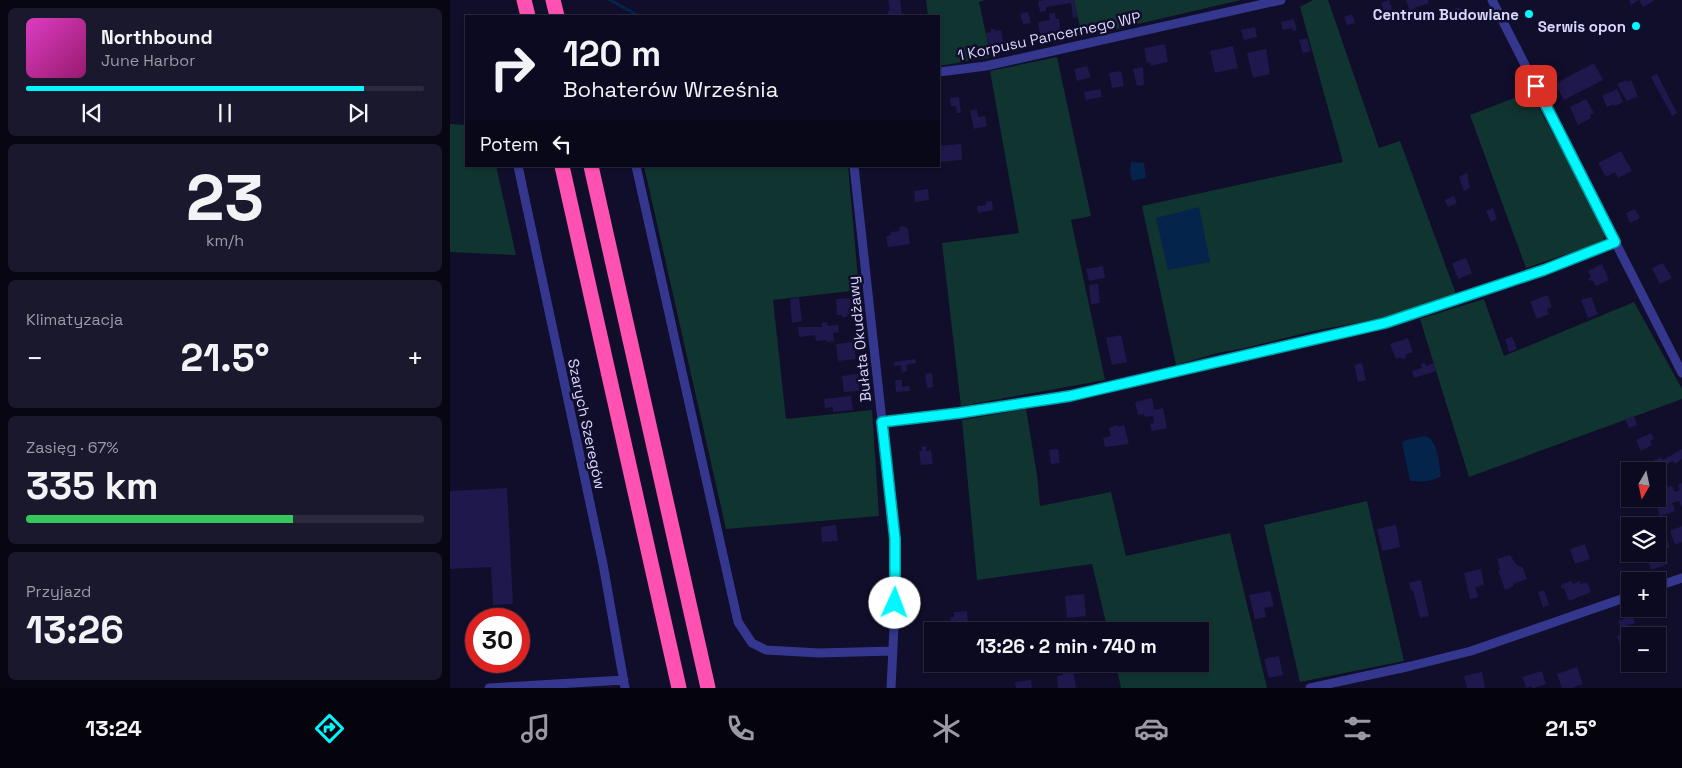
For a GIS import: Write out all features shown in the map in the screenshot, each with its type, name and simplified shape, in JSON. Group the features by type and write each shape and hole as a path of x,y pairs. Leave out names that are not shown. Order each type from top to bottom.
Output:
{"highway":[{"path":"524,0 528,15"},
{"path":"553,0 557,15"},
{"path":"562,167 679,688"},
{"path":"591,167 708,688"}],"street":[{"name":"1 Korpusu Pancernego WP","path":"940,72 986,66 1281,0"},
{"path":"1492,0 1682,373"},
{"name":"Szarych Szeregów","path":"518,167 602,555 624,684"},
{"path":"636,167 738,622 752,642 766,650 818,653 892,651"},
{"name":"Bułata Okudżawy","path":"854,167 895,539 896,586 891,688"},
{"path":"882,422 959,413 1070,396 1385,323 1544,270 1615,242"},
{"path":"1666,583 1682,578"},
{"path":"1310,688 1471,651 1621,599"},
{"path":"489,688 624,684"}],"green space":[{"path":"926,0 985,0 979,2 991,57 940,66 940,15 928,15"},
{"path":"1074,0 1241,0 1082,37"},
{"path":"1313,0 1328,0 1379,148 1400,141 1456,294 1383,318 1313,331 1218,353 1176,365 1142,206 1343,162 1300,7"},
{"path":"1057,57 1091,216 1071,220 1105,380 961,406 942,243 1019,233 990,71"},
{"path":"1530,92 1605,228 1604,240 1526,268 1470,115"},
{"path":"450,124 465,125 465,167 496,167 516,255 450,252"},
{"path":"644,167 848,167 859,290 773,300 786,419 872,410 879,516 726,529"},
{"path":"1484,299 1504,356 1634,302 1682,389 1682,399 1469,477 1420,319"},
{"path":"1026,409 1040,506 1111,492 1126,556 1230,533 1267,688 1121,688 1118,672 1209,672 1209,622 1106,622 1092,564 977,580 962,420"},
{"path":"1367,501 1404,661 1300,682 1264,525"}],"water":[{"path":"1131,162 1144,163 1146,178 1132,181"},
{"path":"1199,207 1210,262 1168,270 1156,218"},
{"path":"1425,436 1433,442 1435,447 1441,476 1430,480 1410,481 1402,443 1406,440"}],"building":[{"path":"888,0 900,0 902,15 888,15 888,11 890,11"},
{"path":"1074,0 1077,17 1073,18 1071,3 1046,7 1046,11 1040,12 1038,1"},
{"path":"1389,0 1394,15 1386,17 1381,3"},
{"path":"1406,0 1428,0 1429,3 1414,8 1418,20 1413,22"},
{"path":"1629,0 1639,0 1631,5"},
{"path":"1639,0 1655,0 1643,7"},
{"path":"1459,7 1464,18 1457,21 1452,10"},
{"path":"1028,12 1031,23 1023,24 1020,14"},
{"path":"1055,13 1056,19 1059,19 1061,33 1045,36 1045,33 1040,34 1038,22 1050,20 1049,14"},
{"path":"1352,14 1355,23 1347,25 1344,17"},
{"path":"1294,19 1297,30 1293,31 1292,28 1283,30 1281,22"},
{"path":"1255,27 1257,37 1244,40 1241,30"},
{"path":"991,29 995,29 995,31 1001,30 1003,42 989,45 986,33 991,32"},
{"path":"1307,38 1311,51 1303,53 1299,40"},
{"path":"1165,44 1168,62 1151,66 1150,62 1147,63 1144,48"},
{"path":"1233,46 1238,68 1215,73 1210,51"},
{"path":"1266,49 1270,74 1253,78 1247,53"},
{"path":"1594,63 1603,80 1564,100 1555,84"},
{"path":"1087,66 1091,77 1077,81 1074,69"},
{"path":"1143,67 1144,85 1137,86 1133,69"},
{"path":"1121,71 1124,86 1112,88 1109,73"},
{"path":"1657,74 1677,113 1672,116 1651,77"},
{"path":"1626,80 1627,82 1631,80 1638,96 1627,101 1617,84"},
{"path":"1100,89 1102,97 1086,100 1084,92"},
{"path":"1617,89 1623,102 1607,107 1602,96"},
{"path":"959,97 961,113 957,113 956,106 951,106 950,98"},
{"path":"1586,99 1594,113 1590,115 1591,118 1578,125 1570,107"},
{"path":"977,109 978,117 985,116 987,126 974,129 970,111"},
{"path":"961,144 962,160 940,162 940,146"},
{"path":"1621,151 1632,171 1618,178 1615,172 1606,177 1598,163"},
{"path":"1467,173 1470,188 1464,191 1459,177"},
{"path":"928,189 929,200 915,202 914,191"},
{"path":"1454,196 1457,203 1448,207 1445,200"},
{"path":"992,201 993,210 978,213 977,206 986,205 986,202"},
{"path":"1493,208 1497,219 1491,222 1486,211"},
{"path":"1635,209 1640,218 1630,223 1626,213"},
{"path":"904,226 908,229 910,244 888,247 886,236 891,235 891,232 899,231 900,227"},
{"path":"1466,258 1472,273 1458,279 1452,263"},
{"path":"1663,263 1672,278 1660,284 1652,268"},
{"path":"1602,264 1609,280 1596,286 1592,280 1588,279 1591,277 1588,271"},
{"path":"1103,266 1105,278 1089,281 1086,269"},
{"path":"1098,284 1100,303 1091,304 1089,285"},
{"path":"1547,295 1552,307 1547,309 1549,314 1537,319 1530,302"},
{"path":"1591,297 1598,314 1588,318 1581,300"},
{"path":"799,298 802,321 792,323 790,299"},
{"path":"850,298 851,314 847,314 847,317 837,315 836,299"},
{"path":"827,322 828,326 838,325 839,332 833,333 834,341 816,341 815,335 799,337 798,327 822,327 822,323"},
{"path":"1121,335 1127,362 1112,365 1106,338"},
{"path":"1512,337 1517,349 1509,352 1505,339"},
{"path":"1408,338 1413,352 1405,355 1406,358 1396,359 1390,344"},
{"path":"854,342 856,359 838,361 836,344"},
{"path":"915,359 916,363 906,365 907,371 902,372 901,365 894,366 894,362"},
{"path":"1362,363 1366,380 1358,382 1354,365"},
{"path":"1425,363 1426,366 1434,363 1436,371 1414,378 1412,371 1422,368 1421,364"},
{"path":"932,373 933,387 927,388 925,374"},
{"path":"858,374 859,391 844,392 842,376"},
{"path":"895,380 902,380 902,387 909,386 910,391 896,392"},
{"path":"851,396 853,410 833,412 833,407 825,408 824,399"},
{"path":"1152,398 1154,410 1163,408 1167,428 1152,431 1150,424 1154,423 1153,416 1145,417 1144,414 1138,415 1135,402"},
{"path":"1634,416 1637,425 1629,428 1625,419"},
{"path":"1117,425 1118,427 1124,425 1129,444 1105,447 1103,438 1111,436 1109,428"},
{"path":"1651,433 1654,439 1650,441 1652,445 1641,451 1636,440"},
{"path":"926,446 926,451 931,450 933,464 921,465 919,451 922,451 921,447"},
{"path":"1058,449 1060,463 1051,464 1049,450"},
{"path":"1682,449 1682,459 1675,464 1673,461 1666,465 1666,462 1651,462 1661,457 1663,460"},
{"path":"1666,483 1668,487 1672,486 1675,492 1680,490 1678,485 1682,483 1682,507 1679,501 1672,503 1675,511 1660,516 1657,508 1666,508"},
{"path":"507,488 513,604 493,605 491,567 450,569 450,491"},
{"path":"836,525 838,541 822,542 821,527"},
{"path":"1396,525 1400,547 1382,551 1377,529"},
{"path":"1682,526 1682,542 1675,545 1670,531"},
{"path":"1666,537 1670,547 1666,549"},
{"path":"1585,544 1590,559 1575,564 1570,549"},
{"path":"1510,555 1516,564 1523,568 1527,579 1513,584 1514,586 1505,590 1498,570 1500,570 1497,559"},
{"path":"1666,558 1668,564 1651,570 1648,562 1666,562"},
{"path":"1481,569 1484,585 1475,587 1478,597 1470,599 1464,573"},
{"path":"1421,580 1429,616 1420,618 1413,590 1411,590 1409,583"},
{"path":"1571,581 1573,584 1580,581 1580,584 1587,582 1591,592 1569,601 1564,588 1562,589 1561,586"},
{"path":"1544,590 1549,605 1543,607 1538,592"},
{"path":"1270,591 1274,606 1264,608 1266,617 1255,619 1249,595"},
{"path":"1084,594 1086,616 1067,618 1065,596"},
{"path":"967,611 968,622 951,622 950,617 954,617 954,612"},
{"path":"1632,617 1635,623 1621,628 1618,621"},
{"path":"1621,635 1621,648 1617,636"},
{"path":"1279,656 1283,675 1269,678 1264,659"},
{"path":"1577,667 1583,684 1572,688 1562,688 1557,674"},
{"path":"1542,671 1546,684 1534,688 1531,686 1526,688 1522,677"},
{"path":"1062,672 1074,672 1076,688 1058,688 1057,676 1063,675"},
{"path":"1482,672 1484,688 1467,688 1464,676"},
{"path":"1031,680 1032,688 1016,688 1015,682"}],"waterway":[{"path":"610,0 637,15"}],"place":[{"name":"Centrum Budowlane","path":"1529,14"},
{"name":"Serwis opon","path":"1636,26"}],"route":[{"path":"895,603 895,539 882,422 959,413 1070,396 1385,323 1544,270 1615,242 1536,86"}]}
